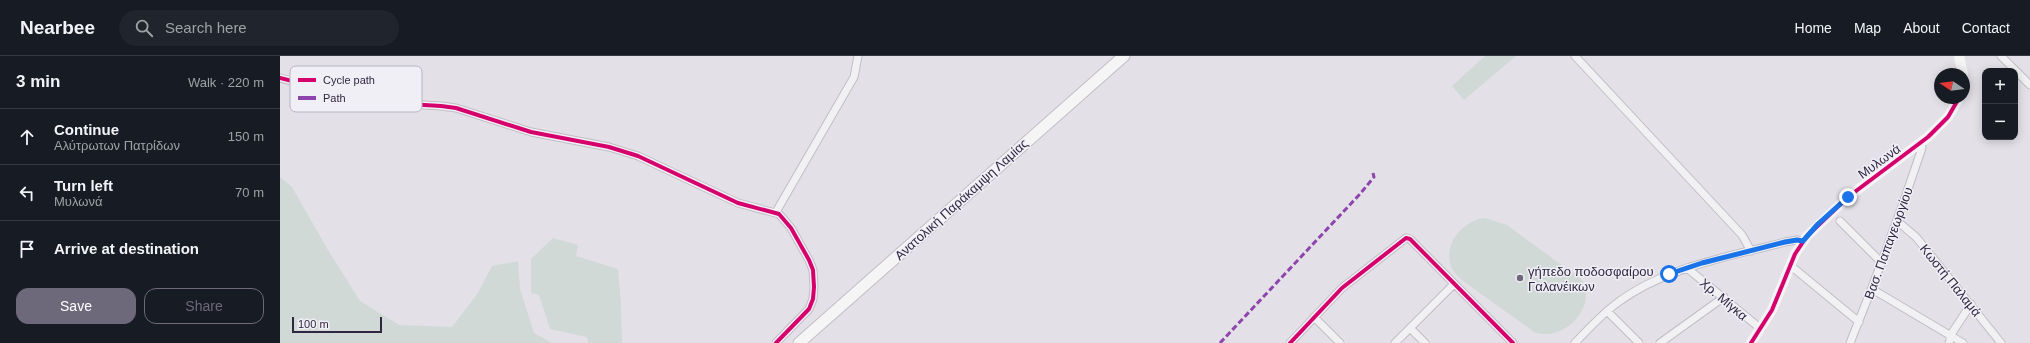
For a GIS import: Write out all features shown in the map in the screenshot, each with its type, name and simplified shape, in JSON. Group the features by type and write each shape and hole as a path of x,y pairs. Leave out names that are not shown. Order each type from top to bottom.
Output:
{"main road":[{"name":"Ανατολική Παράκαμψη Λαμίας","path":"799,343 1124,56"}],"street":[{"path":"776,212 854,78 858,56"},
{"path":"1575,56 1742,235 1751,251"},
{"path":"1959,56 1962,68"},
{"path":"2001,56 2030,85"},
{"path":"280,78 290,81"},
{"name":"Μυλωνά","path":"1751,343 1761,329 1774,305 1803,241 1821,221 1848,197 1921,143 1945,121 1955,104"},
{"path":"422,105 448,107 531,132 609,147 638,156 738,203 776,212 784,218 810,260 813,270 814,287 813,299 809,309 776,343"},
{"name":"Βασ. Παπαγεωργίου","path":"1850,343 1897,221 1922,148 1921,143"},
{"path":"1840,221 1882,263"},
{"name":"Κωστή Παλαμά","path":"1897,221 1916,237 1971,304 1997,342"},
{"path":"1290,343 1351,280 1402,239 1406,238 1410,239 1513,343"},
{"path":"1575,343 1607,311 1651,282 1687,268 1795,240 1803,241"},
{"path":"1791,266 1858,322"},
{"name":"Χρ. Μίγκα","path":"1687,268 1761,329"},
{"path":"1395,343 1454,284"},
{"path":"1872,289 1950,340 1963,343"},
{"path":"1660,343 1724,297"},
{"path":"1950,340 1971,304"},
{"path":"1607,311 1639,343"},
{"path":"1314,317 1340,343"},
{"path":"1410,328 1424,343"}],"shaded area":[{"path":"1485,56 1516,56 1464,100 1452,86"},
{"path":"280,177 292,187 328,250 360,301 399,325 452,327 478,293 492,266 518,261 520,289 534,333 552,343 280,343"},
{"name":"γήπεδο ποδοσφαίρου Γαλανέικων","path":"1485,218 1507,225 1582,280 1586,291 1585,301 1581,312 1575,321 1566,328 1556,332 1545,334 1534,332 1463,281 1454,272 1449,257 1450,249 1457,234 1470,223"},
{"path":"553,238 578,245 576,256 618,269 622,343 588,343 587,337 550,329 539,295 531,293 531,259"}],"marked path":[{"path":"1220,343 1360,194 1374,177 1373,173"}],"cycle path":[{"path":"280,78 290,81"},
{"path":"1751,343 1772,310 1795,254 1807,236 1848,197 1928,137 1948,117 1956,104"},
{"path":"422,105 456,108 531,132 609,147 638,156 738,203 779,214 791,228 809,260 813,270 814,287 813,299 809,309 776,343"},
{"path":"1290,343 1342,288 1406,238 1410,239 1513,343"}],"place":[{"name":"γήπεδο ποδοσφαίρου Γαλανέικων","path":"1520,278"}],"route":[{"path":"1669,274 1702,263 1785,242 1797,240 1803,241 1818,224 1848,197"}]}
